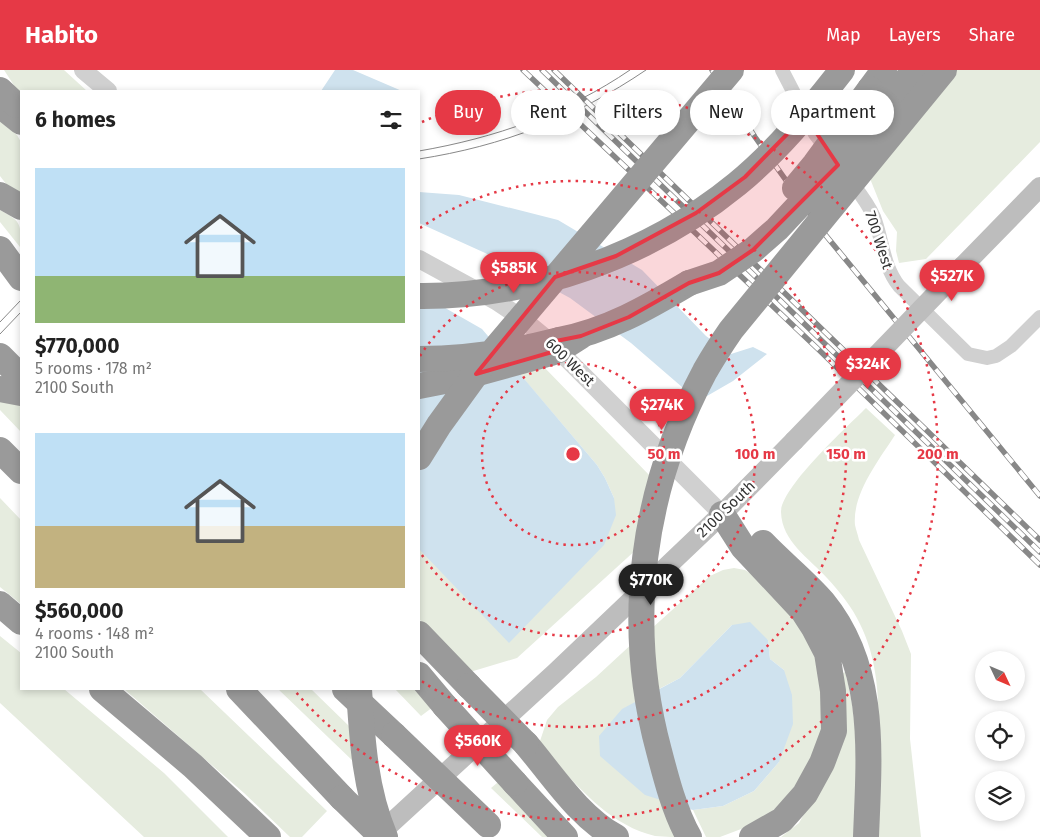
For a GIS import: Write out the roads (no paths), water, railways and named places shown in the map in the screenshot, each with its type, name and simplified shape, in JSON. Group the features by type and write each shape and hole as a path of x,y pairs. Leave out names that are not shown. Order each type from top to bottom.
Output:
{"highway":[{"path":"420,455 439,424 489,356 731,70"},
{"path":"629,189 714,105 745,70"},
{"path":"420,296 477,293 540,281 616,256 646,242 701,210 745,177 788,136 842,70"},
{"path":"420,359 497,354 581,336 629,317 688,283 749,237 781,204 880,88 915,70"},
{"path":"689,837 667,781 650,719 642,661 643,579 650,519 666,466 681,423 705,371 731,330 944,70"},
{"path":"0,88 20,109"},
{"path":"0,88 20,120"},
{"path":"0,105 20,121"},
{"path":"0,194 20,205"},
{"path":"0,194 20,217"},
{"path":"420,386 460,378 537,357 559,350 581,336"},
{"path":"0,356 20,376"},
{"path":"0,389 20,393"},
{"path":"0,450 20,470"},
{"path":"722,514 743,547 803,611 814,628 827,653 833,691 834,730 822,763 805,794 782,820 752,837"},
{"path":"722,514 758,538 822,602 843,632 851,648 863,686 869,760 866,837"},
{"path":"0,604 20,621"},
{"path":"420,635 526,744 580,809 604,830 616,837"},
{"path":"420,676 565,837"},
{"path":"103,690 193,766 268,837"},
{"path":"240,690 342,798 382,837"},
{"path":"347,690 494,831"},
{"path":"354,690 394,735"},
{"path":"359,690 362,740 372,802 385,837"},
{"path":"193,766 248,837"}],"main road":[{"name":"2100 South","path":"376,837 556,672 722,514 1040,187"}],"street":[{"path":"83,70 107,90"},
{"name":"700 West","path":"782,70 815,134 866,202 874,218 891,276 898,286 968,354 987,358 996,356 1011,346 1040,317"},
{"name":"600 West","path":"420,260 496,301 550,340 722,514"}],"water":[{"path":"335,70 353,70 400,90 322,90"},
{"path":"420,192 459,195 558,220 642,270 706,336 731,354 753,347 767,354 733,381 707,396 682,387 631,343 570,298 494,257 420,223"},
{"path":"420,294 482,329 597,465 614,498 616,515 604,545 509,643 420,550"},
{"path":"750,622 768,640 770,659 784,670 792,695 793,724 779,762 754,791 723,806 693,810 645,795 600,756 599,736 622,709 680,678 732,625"}],"tram line":[{"path":"420,151 475,139 529,122 581,99 630,70"},
{"path":"420,159 480,146 537,128 592,102 646,70"},
{"path":"0,322 20,301"},
{"path":"0,334 20,313"}],"railway":[{"path":"523,70 818,349 1040,565"},
{"path":"542,70 1040,552"},
{"path":"554,70 1040,540"},
{"path":"712,70 755,137 823,232 1040,496"}]}
